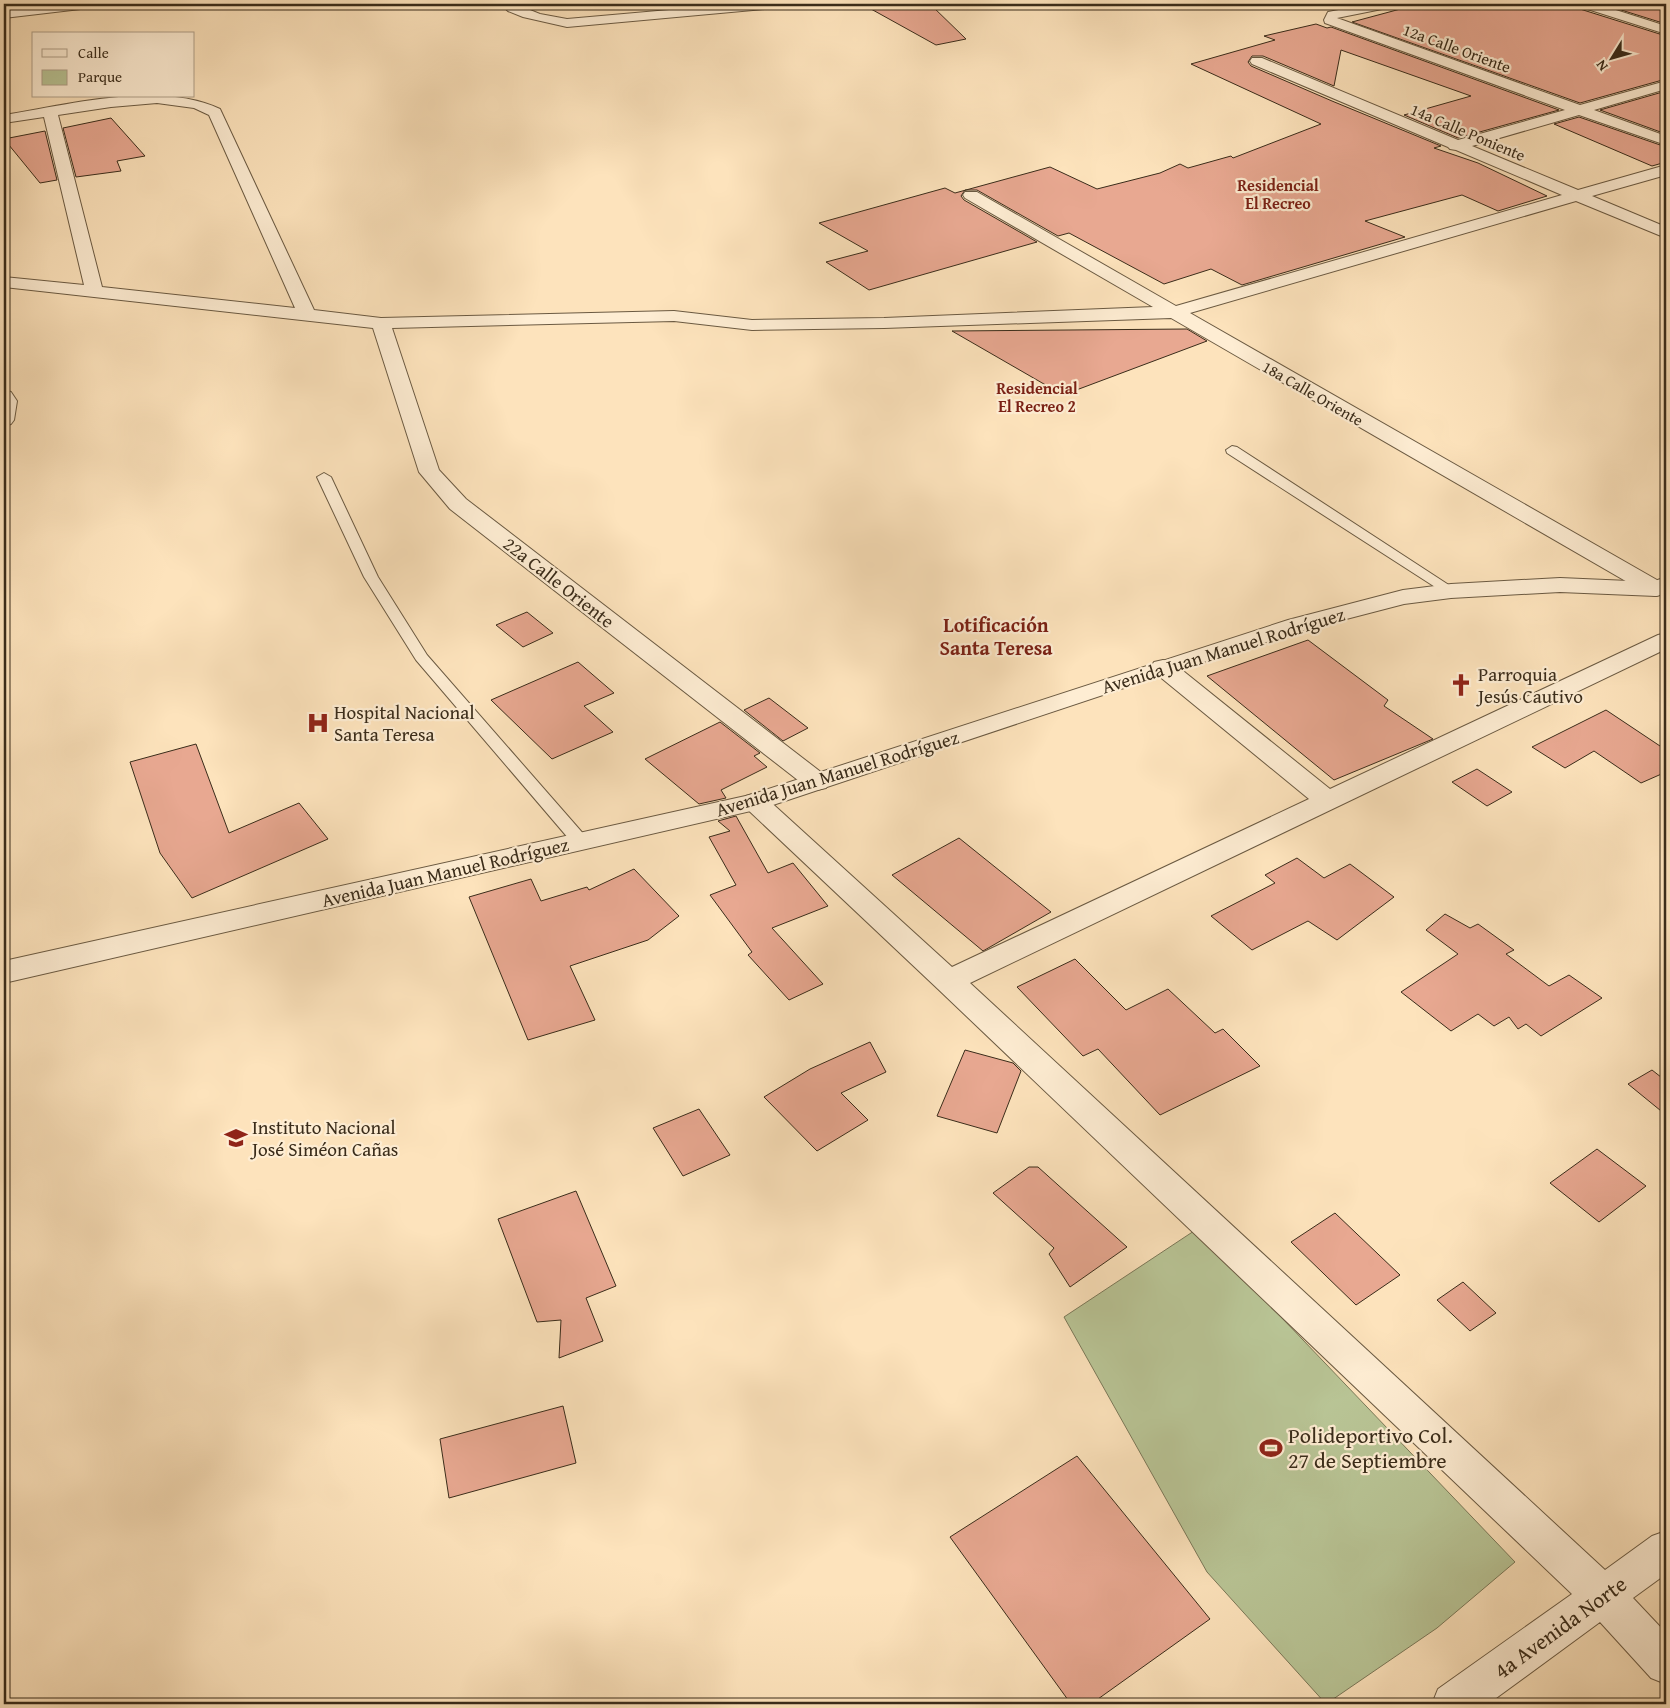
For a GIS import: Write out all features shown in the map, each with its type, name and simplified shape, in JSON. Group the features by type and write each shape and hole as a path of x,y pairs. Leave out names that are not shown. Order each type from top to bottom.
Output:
{"street":[{"path":"4,14 88,4"},
{"path":"507,4 551,21 568,23 776,4"},
{"name":"12a Calle Oriente","path":"1388,4 1334,15 1330,20 1342,26 1579,110"},
{"path":"1586,4 1666,30"},
{"name":"14a Calle Poniente","path":"1257,61 1455,146 1666,233"},
{"path":"1455,146 1666,84"},
{"path":"4,119 123,101 184,101 208,107 215,112 307,315"},
{"path":"1579,110 1666,141"},
{"path":"50,112 94,292"},
{"path":"4,282 381,323 674,316 752,325 1174,312 1666,170"},
{"name":"18a Calle Oriente","path":"971,195 1663,590"},
{"name":"22a Calle Oriente","path":"381,323 429,472 458,504 817,782"},
{"path":"4,396 7,401 4,420"},
{"name":"Avenida Juan Manuel Rodríguez","path":"4,972 755,802 1163,667 1296,625 1403,597 1560,585 1663,590"},
{"path":"949,981 1666,640"},
{"path":"1163,667 1328,801"},
{"path":"755,802 949,981 1603,1596 1666,1663"},
{"name":"4a Avenida Norte","path":"1453,1704 1666,1550"}],"lane":[{"path":"1232,450 1451,592"},
{"path":"324,477 371,577 421,657 581,842"}],"green space":[{"name":"Polideportivo Col. 27 de Septiembre","path":"1197,1229 1515,1562 1437,1628 1326,1704 1207,1572 1064,1317"}],"building":[{"path":"862,4 930,4 966,39 936,45"},
{"path":"1419,4 1577,4 1580,9 1666,36 1666,79 1580,103 1352,22"},
{"path":"1602,4 1666,4 1666,24"},
{"path":"1316,24 1327,28 1331,27 1559,110 1458,138 1404,115 1471,96 1341,50 1334,86 1263,56 1252,56 1248,62 1251,66 1441,146 1434,148 1478,163 1547,196 1498,211 1462,195 1365,221 1405,237 1242,285 1211,269 1164,284 1069,233 1058,236 977,190 966,190 1050,167 1097,189 1160,173 1180,164 1188,168 1231,156 1233,158 1321,124 1191,64 1275,40 1264,36"},
{"path":"1666,91 1666,134 1600,110"},
{"path":"1579,117 1666,147 1666,162 1652,166 1554,124"},
{"path":"111,118 145,156 117,161 121,171 76,177 63,128"},
{"path":"45,131 57,180 40,183 4,139"},
{"path":"945,188 955,193 965,190 961,196 964,200 1037,242 869,290 826,262 868,251 819,223"},
{"path":"1187,329 1207,341 1063,395 952,331"},
{"path":"527,612 553,633 523,647 496,625"},
{"path":"1308,640 1388,700 1384,706 1433,739 1334,780 1207,676"},
{"path":"578,662 614,693 584,706 613,732 552,759 491,700"},
{"path":"769,698 808,728 783,741 744,710"},
{"path":"1606,710 1666,750 1666,772 1641,783 1594,751 1565,768 1532,747"},
{"path":"720,722 760,753 754,756 767,767 721,790 726,798 699,804 645,759"},
{"path":"196,744 229,833 299,803 328,839 192,898 160,853 130,762"},
{"path":"1477,769 1512,792 1487,806 1452,782"},
{"path":"736,816 768,873 793,863 828,906 772,928 823,984 789,1000 748,955 752,952 710,895 736,885 709,837 730,831 718,821"},
{"path":"959,838 1051,912 983,951 892,875"},
{"path":"1297,858 1324,878 1350,864 1394,897 1337,940 1308,921 1252,950 1211,916 1275,883 1265,875"},
{"path":"634,869 679,916 648,940 570,966 595,1020 528,1040 469,897 531,879 541,901 587,887 589,890"},
{"path":"1445,914 1470,928 1478,924 1514,950 1506,954 1549,986 1569,975 1602,998 1541,1036 1526,1024 1518,1029 1509,1017 1494,1026 1478,1014 1451,1031 1401,992 1458,954 1426,930"},
{"path":"1075,959 1126,1010 1168,989 1215,1033 1223,1029 1260,1066 1160,1115 1098,1049 1083,1056 1017,987"},
{"path":"870,1042 886,1072 841,1093 868,1120 817,1151 764,1097 810,1069"},
{"path":"965,1050 1013,1063 1021,1071 997,1133 937,1116"},
{"path":"1652,1070 1666,1081 1666,1115 1628,1084"},
{"path":"699,1109 730,1155 683,1176 653,1128"},
{"path":"1597,1149 1646,1186 1599,1222 1550,1183"},
{"path":"1029,1167 1038,1167 1127,1247 1070,1287 1049,1254 1054,1248 993,1193"},
{"path":"576,1191 616,1286 586,1298 603,1341 559,1358 561,1320 537,1322 498,1219"},
{"path":"1335,1213 1400,1275 1356,1305 1291,1242"},
{"path":"1463,1282 1496,1313 1470,1331 1437,1300"},
{"path":"563,1406 576,1463 449,1498 440,1439"},
{"path":"1077,1456 1210,1619 1091,1704 1071,1704 950,1537"}],"place":[{"name":"Parroquia Jesús Cautivo","path":"1461,685"},
{"name":"Hospital Nacional Santa Teresa","path":"318,723"},
{"name":"Instituto Nacional José Siméon Cañas","path":"236,1138"},
{"name":"Polideportivo Col. 27 de Septiembre","path":"1271,1448"}],"district":[{"name":"Residencial El Recreo","path":"1278,194"},
{"name":"Residencial El Recreo 2","path":"1037,397"},
{"name":"Lotificación Santa Teresa","path":"996,636"}]}
